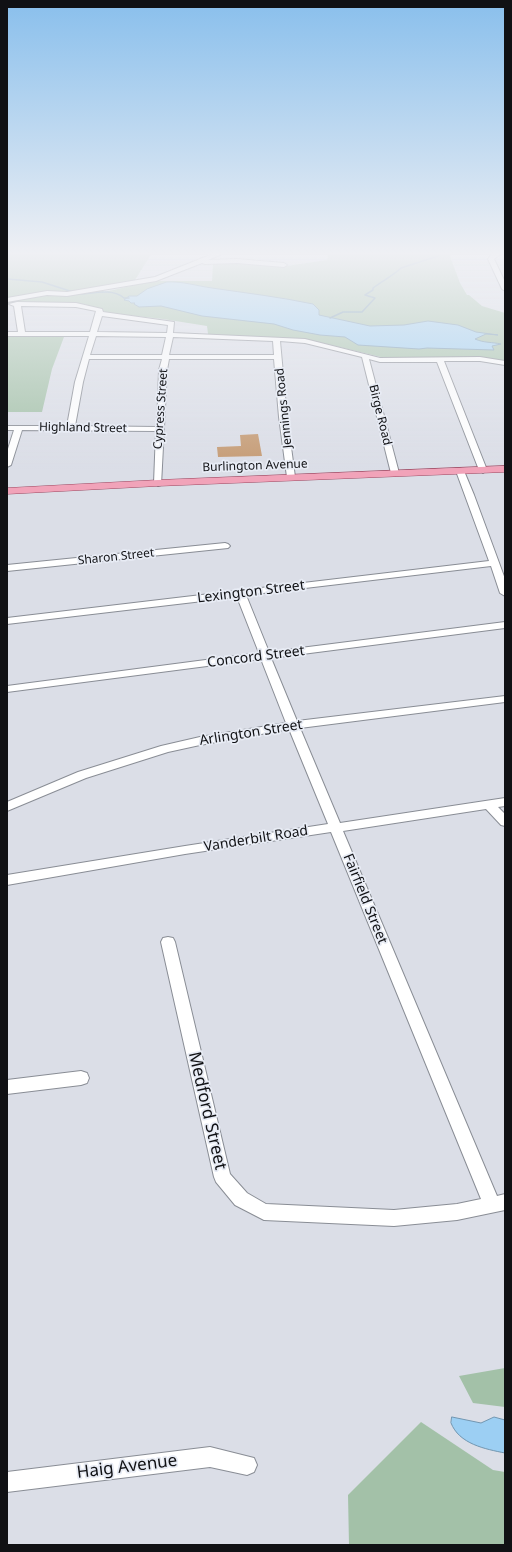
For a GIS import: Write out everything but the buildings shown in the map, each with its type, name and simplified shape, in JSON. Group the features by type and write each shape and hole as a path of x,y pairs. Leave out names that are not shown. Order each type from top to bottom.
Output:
{"main road":[{"name":"Burlington Avenue","path":"7,491 158,483 505,469"}],"street":[{"path":"20,323 22,334"},
{"path":"71,428 79,382 96,323"},
{"path":"169,335 172,323"},
{"path":"7,334 169,335 276,339 305,341 380,360 480,359 505,363"},
{"name":"Cypress Street","path":"158,483 159,429 165,358 169,335"},
{"name":"Jennings Road","path":"276,339 283,417 291,478"},
{"path":"86,357 278,358"},
{"name":"Birge Road","path":"365,357 395,473"},
{"path":"440,359 483,470"},
{"name":"Highland Street","path":"7,428 159,429"},
{"path":"8,461 19,428"},
{"path":"460,471 505,593"},
{"name":"Sharon Street","path":"7,568 225,546"},
{"name":"Lexington Street","path":"7,620 494,562"},
{"name":"Fairfield Street","path":"240,593 335,827 498,1204"},
{"name":"Concord Street","path":"7,689 505,625"},
{"name":"Arlington Street","path":"7,807 82,775 165,749 200,741 293,725 505,699"},
{"name":"Vanderbilt Road","path":"7,880 185,850 505,802"},
{"path":"488,804 505,822"},
{"name":"Medford Street","path":"168,942 222,1177 241,1198 264,1212 394,1218 457,1212 498,1204"},
{"path":"7,1087 80,1078"},
{"name":"Haig Avenue","path":"7,1482 210,1457 247,1465"}],"green space":[{"path":"191,323 505,323 505,361 479,358 385,358 310,340 208,334 207,326"},
{"path":"7,337 64,337 52,369 42,412 7,412"},
{"path":"505,1368 505,1407 473,1403 459,1376"},
{"path":"421,1422 493,1470 505,1472 505,1545 349,1545 348,1495"}],"water":[{"path":"269,323 358,323 370,326 446,323 458,325 476,332 498,335 486,334 475,339 501,344 492,346 494,350 419,349 358,345 345,337 320,335 293,330"},
{"path":"452,1417 481,1423 494,1417 505,1420 505,1453 489,1450 466,1441 455,1430 451,1423"}]}
